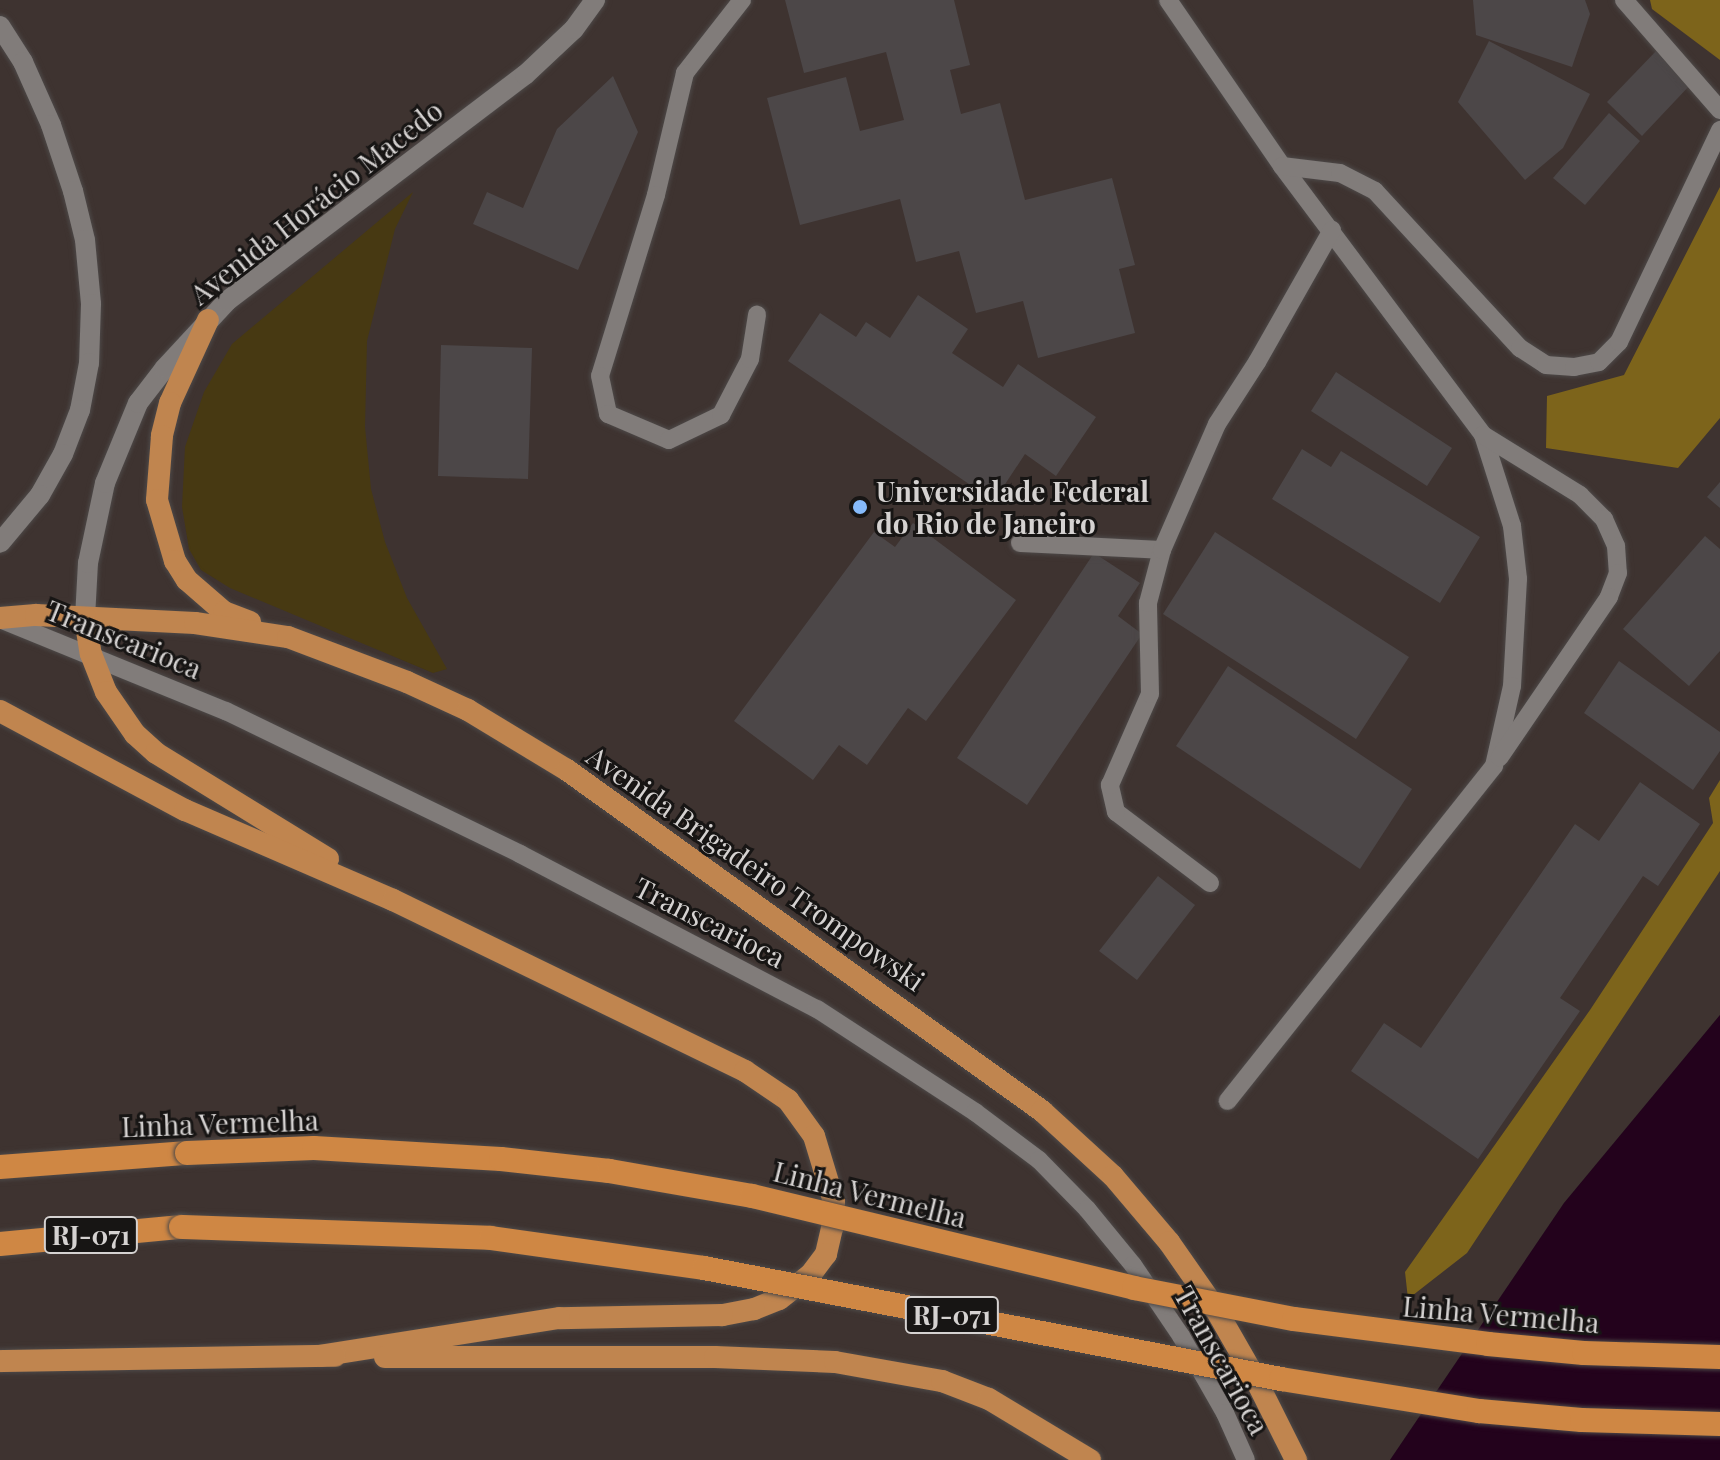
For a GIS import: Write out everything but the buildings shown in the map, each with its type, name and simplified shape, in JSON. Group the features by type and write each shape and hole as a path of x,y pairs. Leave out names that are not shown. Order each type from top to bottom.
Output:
{"highway":[{"path":"208,320 170,403 162,436 157,500 165,533 175,561 203,596 224,612 288,637"},
{"name":"Avenida Brigadeiro Trompowski","path":"0,619 36,615 195,623 288,637 407,682 468,710 521,741 1042,1111 1113,1176 1169,1242 1247,1362 1296,1460"},
{"path":"85,618 91,654 106,692 122,718 156,753 393,900"},
{"path":"0,711 185,810 393,900 745,1071 788,1100 814,1136 834,1202 832,1228 826,1254 810,1275 779,1299 754,1309 722,1315 559,1318 320,1356"},
{"name":"Linha Vermelha","path":"0,1165 329,1148 487,1158 609,1171 752,1196 1134,1288 1294,1319 1398,1335 1557,1350 1720,1357"},
{"name":"RJ-071","path":"0,1244 181,1227 518,1242 704,1268 1281,1379 1479,1411 1582,1420 1720,1424"},
{"path":"0,1361 320,1356 715,1357 835,1362 942,1381 989,1399 1090,1460"}],"street":[{"name":"Avenida Horácio Macedo","path":"85,618 85,590 92,538 105,483 138,403 227,301 525,75 574,29 595,0"},
{"path":"0,26 23,62 51,125 69,178 85,240 91,304 89,363 74,424 40,495 0,543"}],"lane":[{"path":"742,0 685,73 656,195 600,376 608,414 669,440 721,415 750,359 757,315"},
{"path":"1168,0 1282,166 1483,435 1501,482 1512,526 1518,579 1512,686 1494,766"},
{"path":"1624,0 1720,110"},
{"path":"1282,166 1340,173 1375,191 1520,348 1546,365 1574,367 1599,362 1619,342 1720,130"},
{"path":"1210,883 1116,812 1110,785 1150,694 1148,603 1162,550 1217,424 1257,362 1332,230"},
{"path":"1228,1101 1494,766 1609,597 1618,573 1616,546 1604,519 1580,495 1483,435"},
{"path":"1020,543 1162,550"},
{"name":"Transcarioca","path":"0,619 226,711 520,854 817,1009 975,1112 1039,1160 1087,1209 1133,1265 1181,1336 1225,1413 1246,1460"}],"shaded area":[{"name":"Universidade Federal do Rio de Janeiro","path":"0,0 1720,0 1720,1015 1564,1203 1390,1460 0,1460"},
{"path":"1650,0 1720,0 1720,60 1652,9"},
{"path":"1720,187 1720,418 1678,468 1546,448 1547,396 1624,375"},
{"path":"413,192 395,229 367,341 365,427 371,489 385,542 407,598 447,669 433,673 230,588 201,570 189,549 182,507 185,447 204,392 232,344"},
{"path":"1720,780 1720,871 1467,1253 1408,1299 1405,1272 1590,1010 1713,823 1709,798"},
{"path":"1720,1015 1720,1460 1390,1460 1564,1203"}],"place":[{"name":"Universidade Federal do Rio de Janeiro","path":"860,507"}]}
